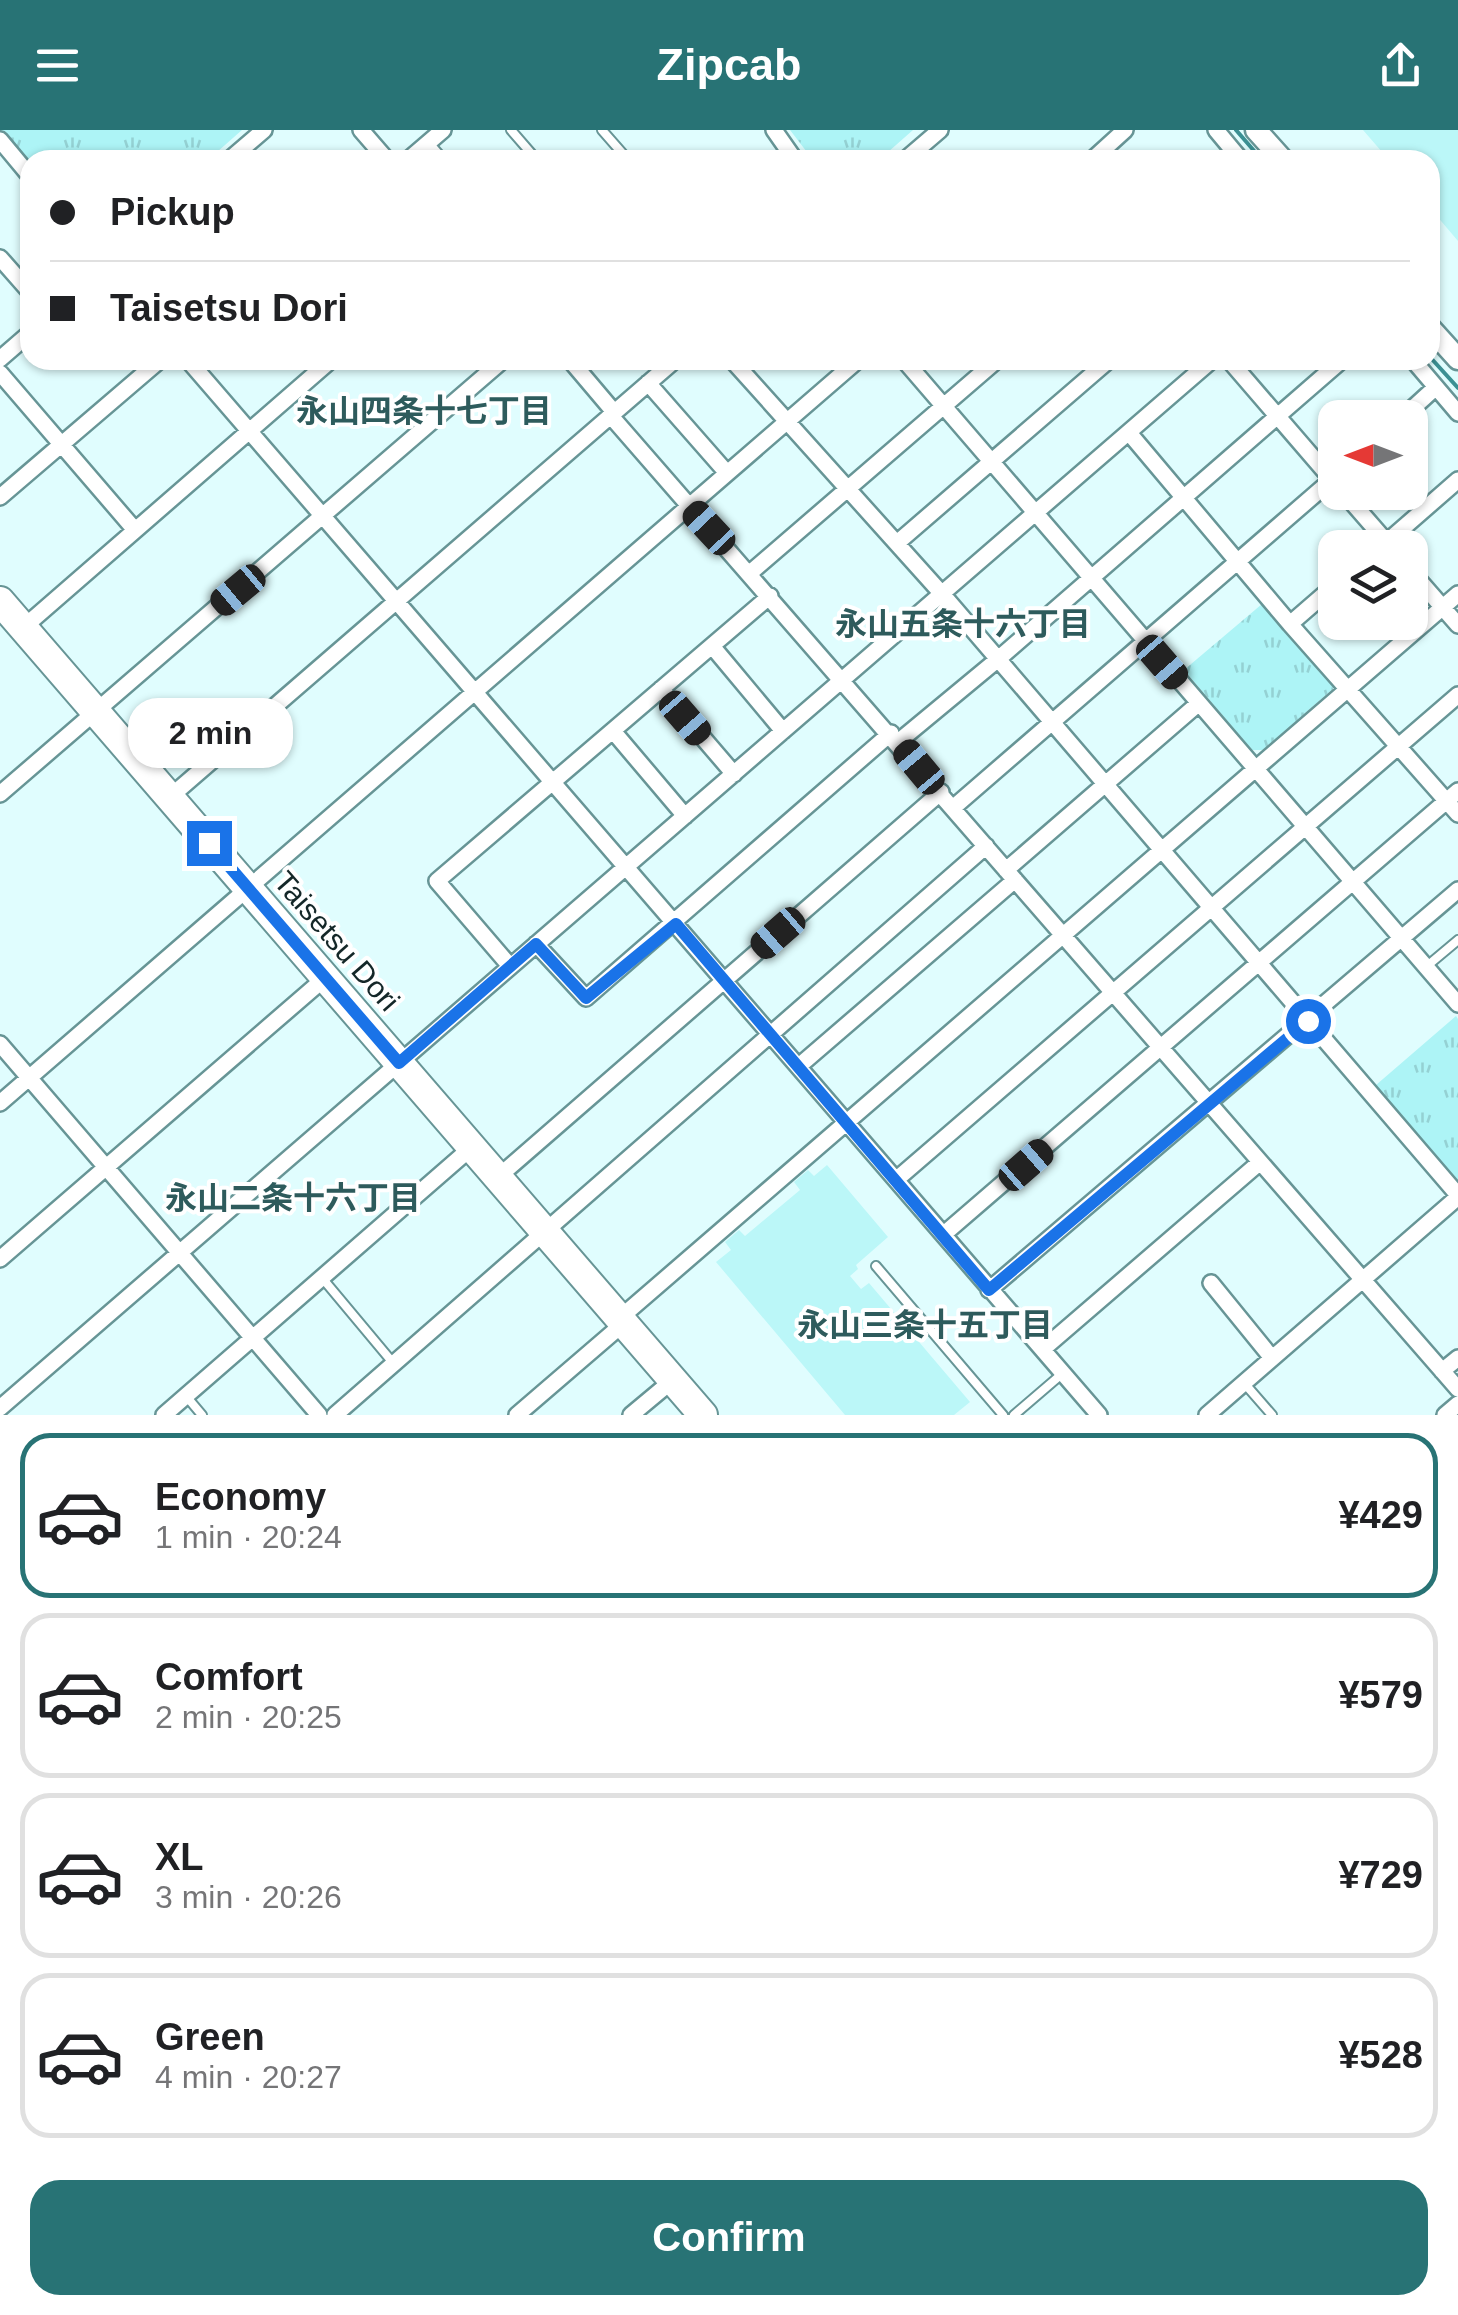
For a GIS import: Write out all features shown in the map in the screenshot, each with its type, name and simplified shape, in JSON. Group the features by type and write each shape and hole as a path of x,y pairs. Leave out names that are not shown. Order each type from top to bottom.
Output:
{"highway":[{"name":"Taisetsu Dori","path":"0,601 703,1415"}],"street":[{"path":"241,150 264,130"},
{"path":"361,130 378,150"},
{"path":"419,150 443,130"},
{"path":"917,150 940,130"},
{"path":"1103,150 1126,130"},
{"path":"1216,130 1233,150"},
{"path":"1256,130 1273,150"},
{"path":"0,140 20,164"},
{"path":"0,258 20,281"},
{"path":"0,359 20,342"},
{"path":"0,497 149,370"},
{"path":"197,370 1098,1415"},
{"path":"24,627 320,370"},
{"path":"0,794 492,370"},
{"path":"578,370 689,506 1458,1389"},
{"path":"170,797 663,370"},
{"path":"741,370 898,543 1458,1196 1207,1415"},
{"path":"0,1103 846,370"},
{"path":"912,370 1458,1004"},
{"path":"750,573 984,370"},
{"path":"898,543 1098,370"},
{"path":"0,1408 1201,370"},
{"path":"1238,370 1318,461"},
{"path":"536,944 586,998 894,737 996,660 1331,370"},
{"path":"1422,370 1458,412"},
{"path":"0,372 135,530"},
{"path":"648,383 727,473"},
{"path":"1422,400 1436,387"},
{"path":"944,1234 1352,882 1454,802 1398,747 1130,434"},
{"path":"1403,530 1458,480"},
{"path":"954,807 1318,492"},
{"path":"1358,510 1373,530"},
{"path":"1428,590 1458,625"},
{"path":"518,1415 1062,935 1458,594"},
{"path":"510,966 437,881 770,596"},
{"path":"1290,624 1318,600"},
{"path":"712,646 783,731"},
{"path":"661,689 734,774"},
{"path":"897,1179 1458,694"},
{"path":"799,1066 1105,784 1199,704"},
{"path":"613,731 685,816"},
{"path":"497,1178 941,792"},
{"path":"335,1415 986,846"},
{"path":"989,1290 1458,890"},
{"path":"0,1258 325,978"},
{"path":"0,1044 318,1415"},
{"path":"164,1415 472,1147"},
{"path":"1043,1349 1259,1163"},
{"path":"1212,1284 1272,1358"},
{"path":"1442,1372 1458,1358"},
{"path":"630,1415 673,1380"},
{"path":"1445,1415 1458,1404"}],"lane":[{"path":"511,130 528,150"},
{"path":"602,130 620,150"},
{"path":"428,142 435,150"},
{"path":"1426,967 1458,940"},
{"path":"876,1266 1002,1415"},
{"path":"322,1278 394,1364"},
{"path":"1014,1415 1063,1373"},
{"path":"1244,1383 1272,1415"},
{"path":"186,1396 202,1415"}],"shaded area":[{"path":"1363,130 1458,130 1458,241 1440,220 1440,150 1380,150"},
{"path":"827,1165 888,1237 856,1265 858,1269 850,1276 861,1289 869,1283 970,1402 954,1415 845,1415 716,1262 731,1250 725,1242 739,1230 745,1236 800,1190 794,1182 808,1170 814,1176"}],"green space":[{"path":"0,130 242,130 219,150 20,150 20,153"},
{"path":"790,130 913,130 890,150 805,150"},
{"path":"1262,604 1335,687 1263,750 1252,750 1184,670"},
{"path":"1456,1016 1458,1019 1458,1181 1376,1085"}],"waterway":[{"path":"1236,130 1253,150"},
{"path":"1440,368 1458,388"}],"district":[{"name":"永山四条十七丁目","path":"424,411"},
{"name":"永山五条十六丁目","path":"963,624"},
{"name":"永山二条十六丁目","path":"293,1198"},
{"name":"永山三条十五丁目","path":"925,1325"}],"route":[{"path":"209,843 399,1063 536,944 586,998 676,924 989,1290 1308,1021"}]}
